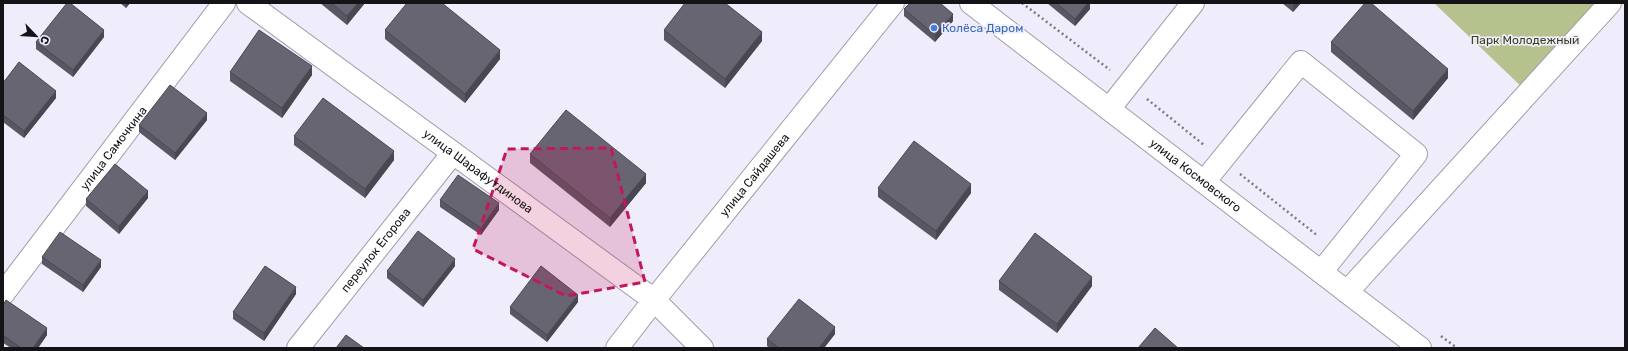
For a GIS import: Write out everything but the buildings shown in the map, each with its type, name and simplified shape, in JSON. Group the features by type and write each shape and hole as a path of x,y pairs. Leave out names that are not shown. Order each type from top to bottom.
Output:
{"street":[{"name":"улица Самочкина","path":"3,294 224,3"},
{"name":"улица Шарафутдинова","path":"248,3 654,300 702,348"},
{"name":"улица Сайдашева","path":"617,348 893,3"},
{"name":"улица Космовского","path":"970,3 1417,347"},
{"path":"1109,109 1194,3"},
{"path":"1347,292 1610,3"},
{"path":"1204,182 1301,62 1416,154 1321,272"},
{"name":"переулок Егорова","path":"298,348 453,153"}],"highlighted area":[{"path":"611,148 645,282 566,296 473,249 507,149"}],"green space":[{"name":"Парк Молодежный","path":"1434,3 1611,3 1528,93"}],"place":[{"name":"Колёса Даром","path":"934,28"}]}
